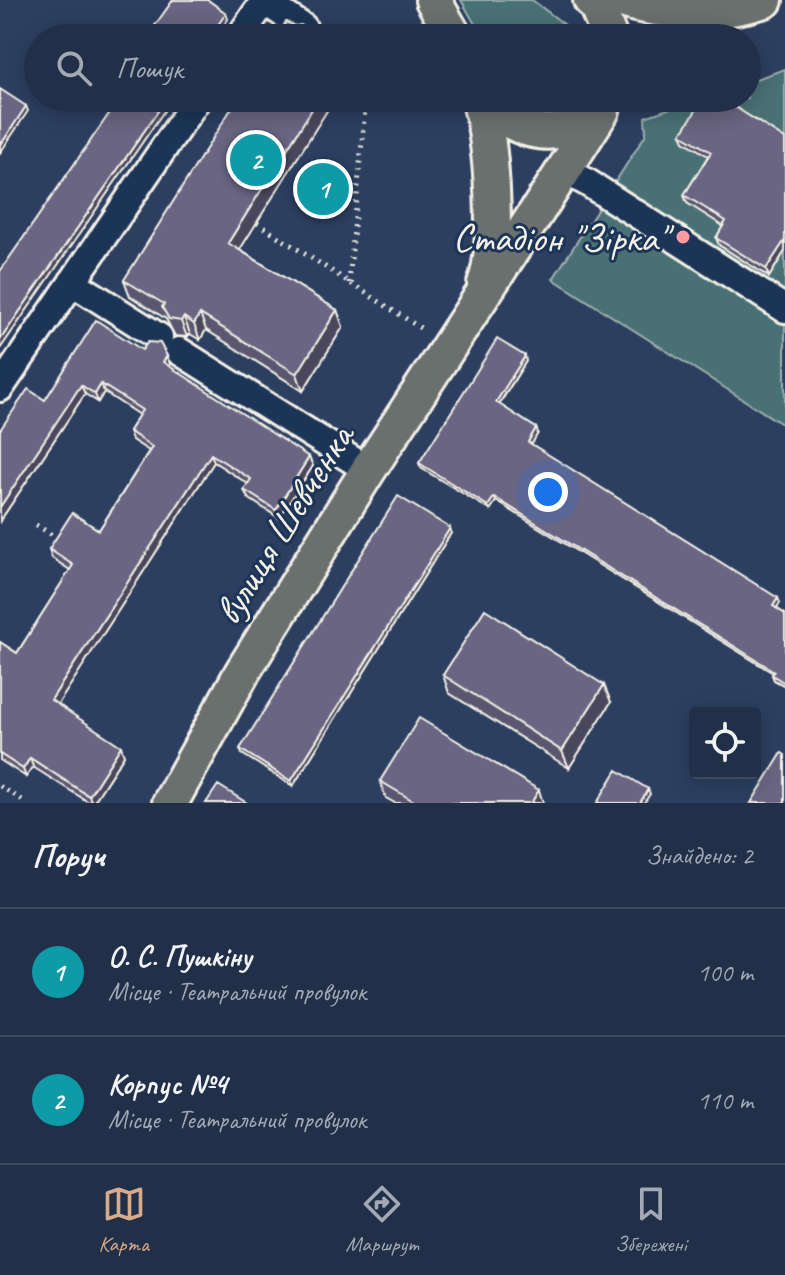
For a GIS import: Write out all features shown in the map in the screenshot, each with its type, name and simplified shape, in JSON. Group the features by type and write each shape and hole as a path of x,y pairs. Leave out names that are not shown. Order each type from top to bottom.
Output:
{"main road":[{"path":"433,0 447,24"},
{"path":"591,0 604,24"},
{"path":"621,0 642,7 698,12 743,7 765,0"},
{"path":"730,24 784,0"},
{"name":"вулиця Шевченка","path":"479,298 488,275 492,200 484,112"},
{"path":"495,112 524,129 551,132 578,127 596,112"},
{"name":"вулиця Шевченка","path":"170,803 243,671 367,472 601,112"}],"street":[{"path":"248,24 264,0 299,24"},
{"path":"0,388 188,112"},
{"path":"564,170 785,309"},
{"path":"72,282 367,472"}],"path":[{"path":"349,283 365,112"},
{"path":"257,223 432,336"},
{"path":"36,525 63,541"},
{"path":"0,786 27,803"}],"green space":[{"path":"461,0 532,0 564,24 475,24"},
{"name":"Стадіон \"Зірка\"","path":"785,69 785,426 553,279 646,134 645,117 659,112 761,112 761,77"}],"building":[{"path":"173,0 208,0 226,13 219,24 156,24"},
{"path":"0,89 24,105 24,109 0,146"},
{"path":"110,112 157,112 0,340 1,270"},
{"path":"229,112 310,112 228,243 337,310 297,374 200,314 194,324 184,317 181,321 169,319 162,307 164,304 124,280"},
{"path":"695,112 743,112 785,139 785,240 766,269 716,238 726,221 684,195 711,152 681,134"},
{"path":"96,320 142,350 148,342 160,343 167,356 163,362 309,457 276,510 244,490 251,479 211,454 51,700 121,746 89,796 30,758 23,769 0,754 0,642 17,653 73,565 49,549 72,513 99,530 152,447 129,431 142,410 101,384 95,394 81,385 0,507 0,430 28,389 45,400"},
{"path":"497,339 525,356 496,402 536,428 528,442 778,598 773,606 785,614 785,683 772,675 774,671 494,497 488,506 419,463"},
{"path":"398,496 450,528 291,781 240,749"},
{"path":"485,609 604,685 562,751 443,675"},
{"path":"419,718 539,790 531,803 417,803 380,781"},
{"path":"782,753 785,755 785,803 751,803"},
{"path":"617,770 648,789 640,803 597,803"},
{"path":"218,785 247,803 206,803"}],"place":[{"name":"Корпус №4","path":"256,160"},
{"name":"О. С. Пушкіну","path":"323,189"},
{"name":"Стадіон \"Зірка\"","path":"683,237"}]}
